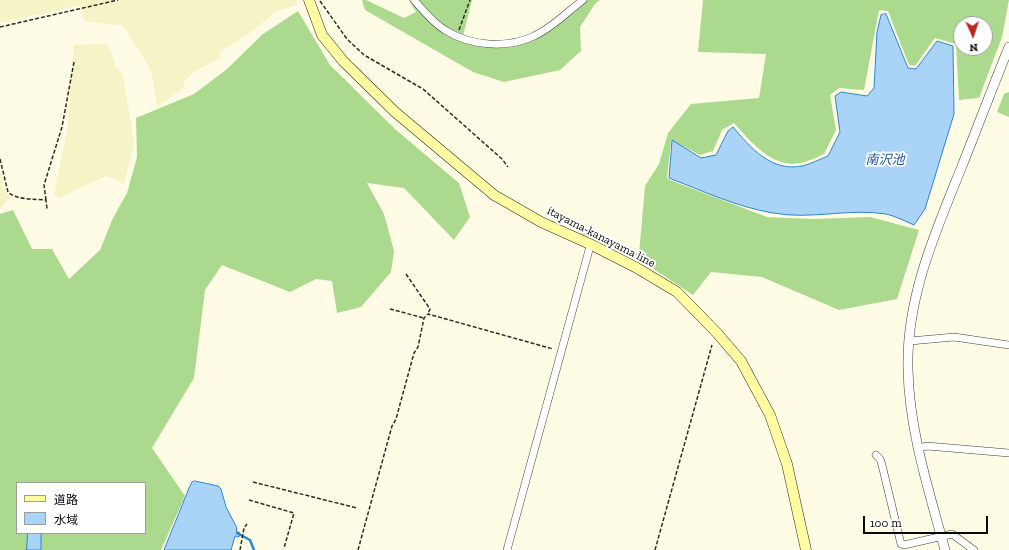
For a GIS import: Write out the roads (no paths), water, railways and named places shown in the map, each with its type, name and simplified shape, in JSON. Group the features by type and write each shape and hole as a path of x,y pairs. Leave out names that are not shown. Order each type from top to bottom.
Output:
{"main road":[{"name":"itayama-kanayama line","path":"313,0 322,35 343,61 395,112 494,195 541,222 592,245 637,268 676,292 717,333 741,361 770,415 787,464 806,550"}],"street":[{"path":"414,0 438,26 457,36 490,44 513,43 524,40 546,29 583,0"},
{"path":"945,550 919,448 909,394 908,367 912,312 926,260 1009,47"},
{"path":"507,550 589,250 592,245"},
{"path":"910,341 954,337 1009,345"},
{"path":"919,448 927,446 1009,453"},
{"path":"876,455 880,459 882,465 901,544 904,546 952,534 974,550"}],"water":[{"name":"南沢池","path":"886,14 908,68 916,69 937,41 953,46 954,114 925,209 914,225 886,214 858,212 787,215 773,213 733,203 669,178 672,140 701,158 716,155 728,131 733,127 747,143 771,162 791,167 802,166 828,156 840,132 835,96 841,92 867,96 874,88 877,32 881,15"},
{"path":"195,481 218,486 221,489 226,507 237,528 236,531 240,533 239,537 235,536 231,550 164,550 189,488 192,482"},
{"path":"28,534 41,534 41,550 27,550"}],"waterway":[{"path":"237,533 250,540 254,550"}]}
